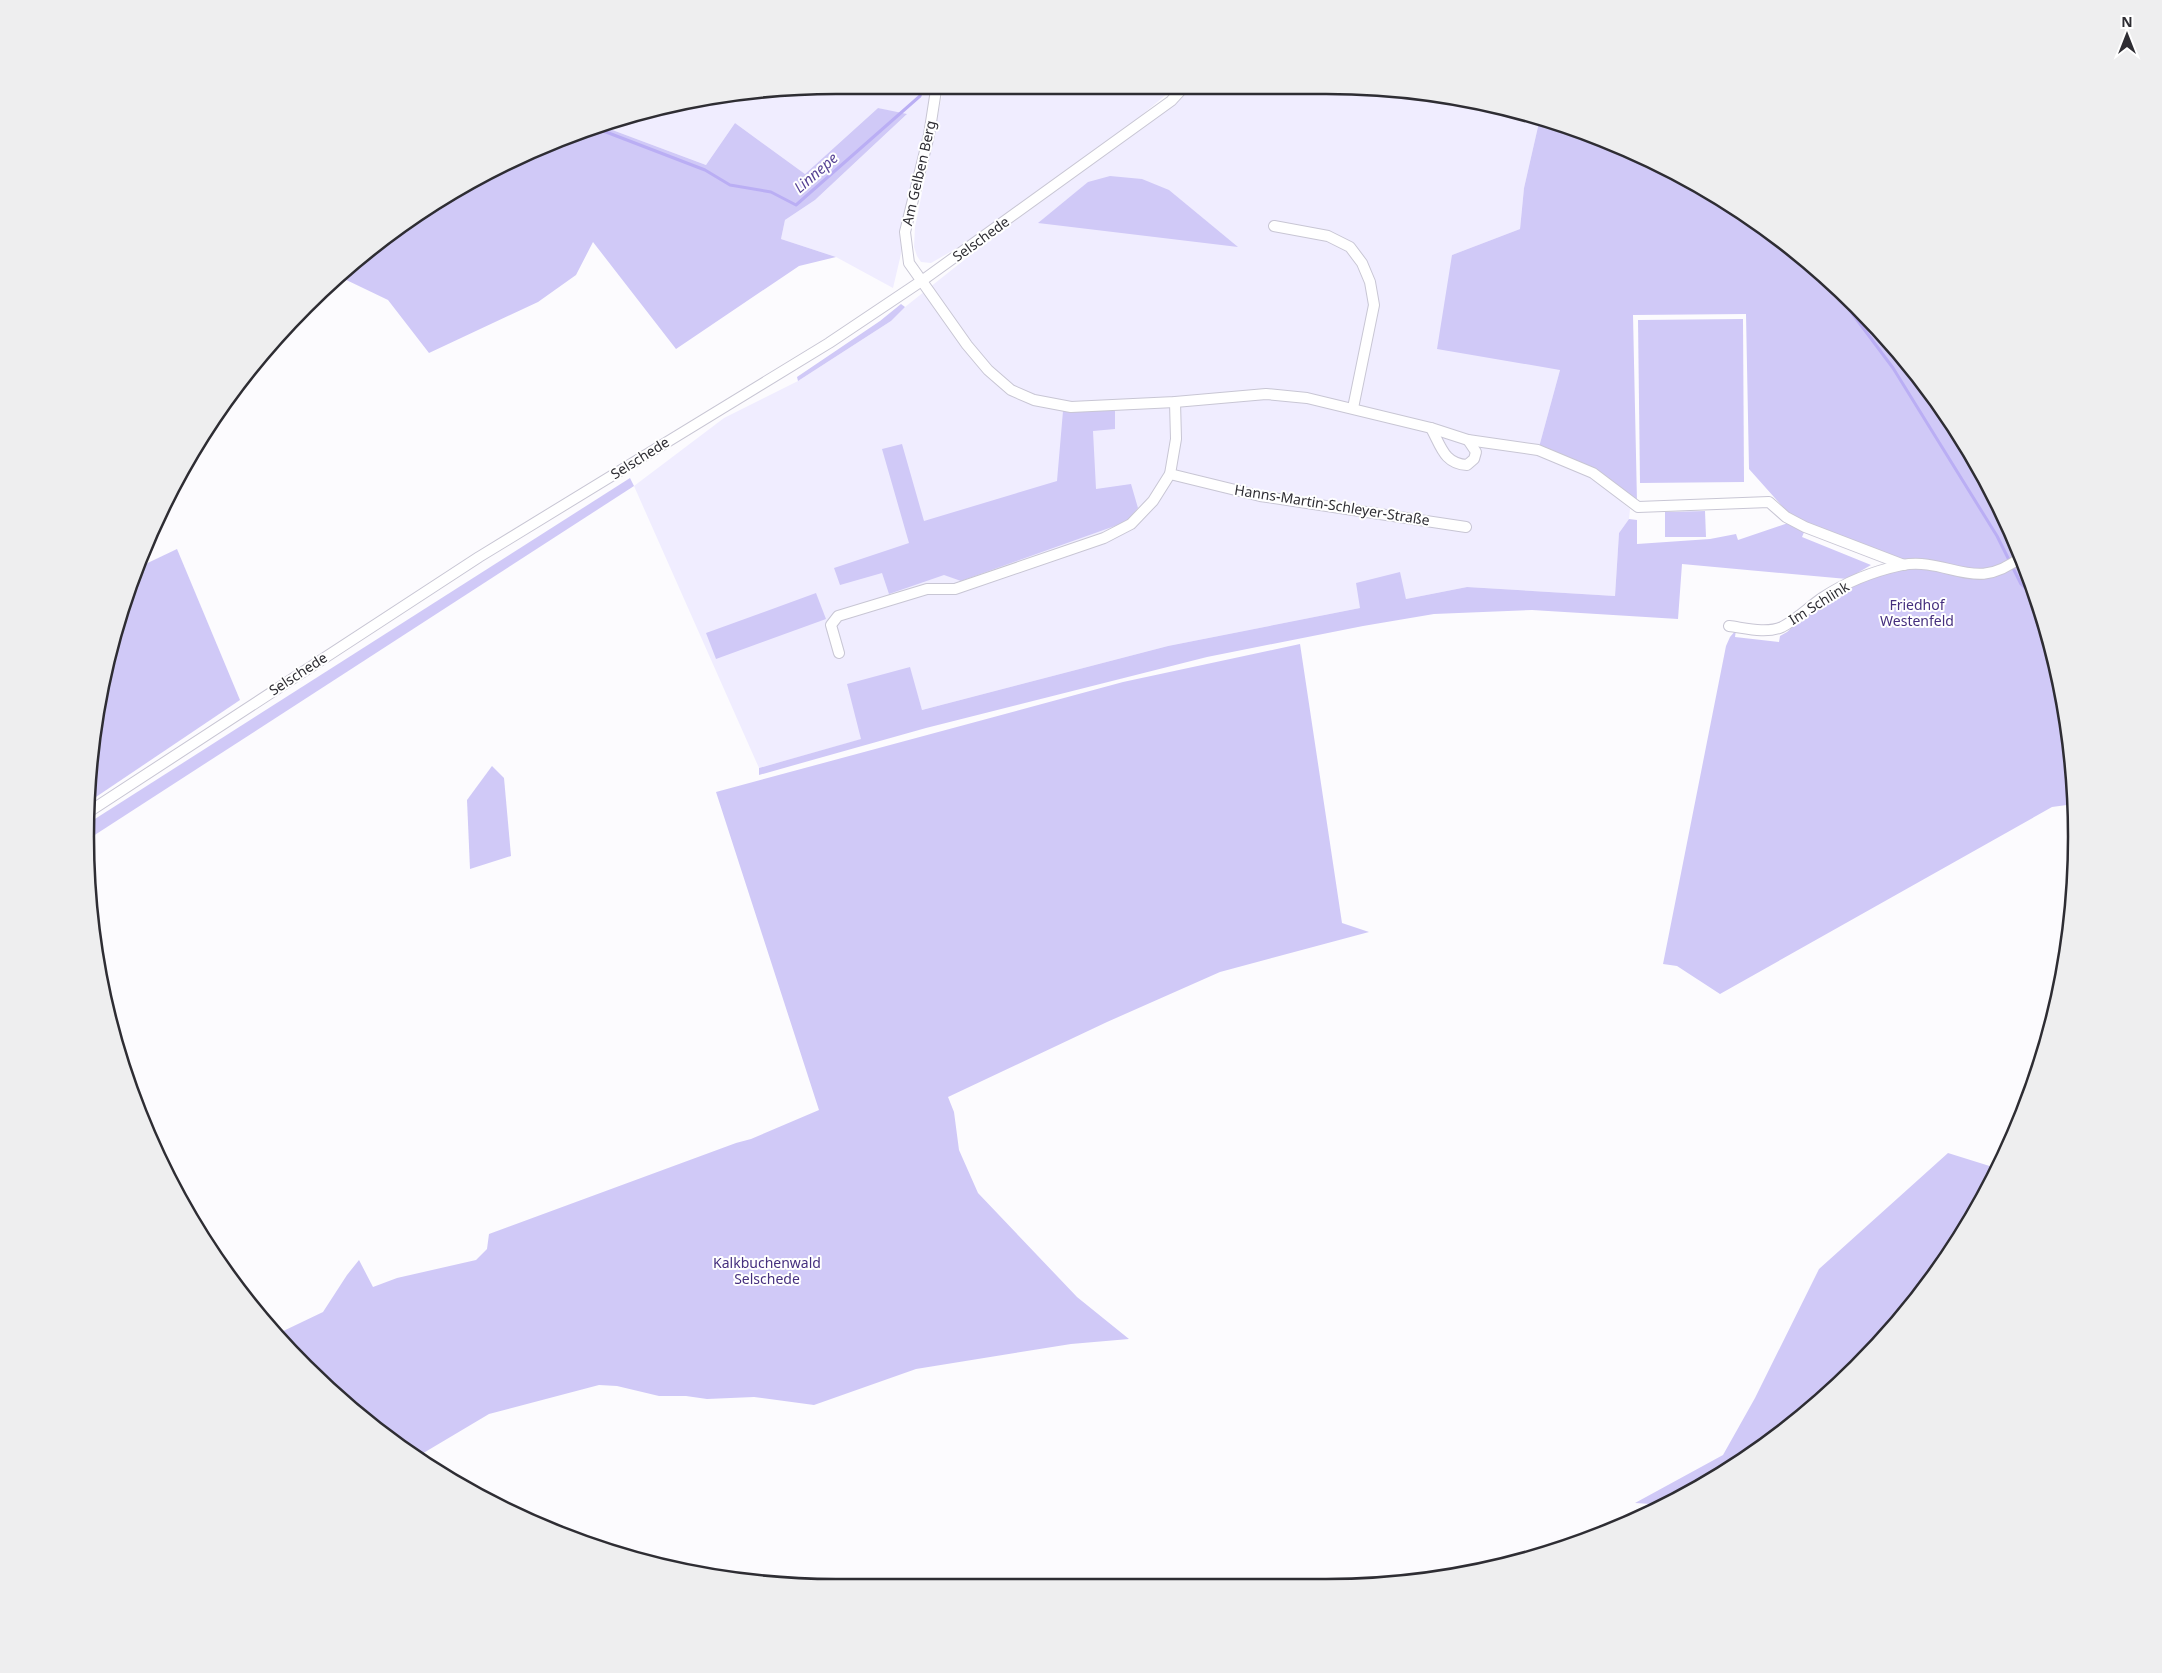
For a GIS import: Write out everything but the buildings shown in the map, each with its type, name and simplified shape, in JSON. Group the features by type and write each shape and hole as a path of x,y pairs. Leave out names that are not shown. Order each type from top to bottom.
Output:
{"street":[{"name":"Am Gelben Berg","path":"923,280 909,263 905,232 929,135 935,94"},
{"name":"Selschede","path":"95,808 479,557 829,342 923,280 1171,101 1177,94"},
{"path":"1274,226 1328,236 1350,247 1362,263 1370,282 1374,305 1352,408"},
{"path":"923,280 968,346 988,370 1012,390 1034,400 1071,407 1175,402 1266,394 1307,398 1431,428 1468,440 1538,450 1593,473 1638,507 1769,502 1786,517 1805,527 1904,565"},
{"path":"840,653 831,625 838,616 927,589 955,589 1104,538 1131,524 1153,501 1170,474 1176,438 1175,402"},
{"path":"1431,428 1447,458 1456,464 1467,465 1474,459 1476,452 1468,440"},
{"name":"Hanns-Martin-Schleyer-Straße","path":"1170,474 1260,496 1466,527"},
{"name":"Im Schlink","path":"1729,626 1764,630 1781,627 1837,588 1878,571 1904,565 1932,566 1968,575 1983,575 2001,569 2015,561"}],"shaded area":[{"path":"933,94 929,135 893,288 836,257 781,239 785,220 815,200 906,115 878,108 805,174 735,123 706,165 610,129 692,108 740,100 788,95"},
{"path":"942,94 1167,94 1130,125 966,243 931,263 921,262 917,256 914,247 915,227"},
{"path":"1183,94 1374,95 1470,108 1538,125 1524,188 1520,229 1452,255 1560,370 1539,447 1589,475 1630,509 1629,519 1619,533 1615,596 1467,587 1406,599 1399,573 1360,608 1168,646 922,710 909,667 862,739 759,768 634,486 724,418 798,381 891,321 905,307 988,241 1170,106"}],"green space":[{"path":"878,108 907,114 815,200 785,220 781,239 836,257 799,266 676,349 593,242 576,275 538,302 429,353 388,300 345,280 384,247 465,193 508,170 552,150 610,129 706,165 735,123 805,174"},
{"path":"1538,125 1610,150 1654,170 1697,193 1778,247 1851,311 1915,384 1969,465 1992,508 2014,558 1985,571 1910,562 1838,536 1790,515 1749,469 1746,314 1633,315 1637,502 1539,447 1560,370 1437,349 1452,255 1520,229 1524,188"},
{"path":"1110,176 1142,179 1169,190 1238,247 1038,223 1088,182"},
{"path":"901,304 905,307 891,321 798,381 797,377 880,321"},
{"path":"1743,319 1744,482 1640,483 1638,320"},
{"path":"1063,411 1115,411 1115,429 1093,431 1096,489 1131,484 1138,508 1126,522 961,581 944,575 889,594 882,573 840,585 834,568 909,543 882,449 902,444 924,521 1057,481"},
{"path":"630,478 634,486 94,835 94,819"},
{"path":"1705,511 1706,537 1665,537 1665,512"},
{"path":"1629,519 1637,520 1637,544 1710,539 1736,534 1738,540 1788,523 1805,530 1802,537 1871,565 1847,579 1682,564 1678,619 1532,610 1434,614 1363,626 1207,657 926,728 759,775 759,768 861,739 847,684 910,667 922,710 1168,646 1360,608 1356,583 1400,572 1406,599 1467,587 1615,596 1619,533"},
{"path":"177,549 240,700 95,798 100,740 108,692 119,644 146,564"},
{"name":"Friedhof Westenfeld","path":"2016,563 2043,644 2054,692 2062,740 2067,805 2052,807 1720,994 1677,966 1663,964 1726,646 1730,637 1736,630 1735,637 1779,642 1780,636 1826,597 1851,585 1898,570 1919,568 1962,576"},
{"path":"816,593 826,619 716,659 706,633"},
{"name":"Kalkbuchenwald Selschede","path":"1300,644 1342,923 1369,932 1220,972 1107,1022 948,1097 954,1112 959,1150 978,1193 1077,1297 1129,1339 1071,1344 916,1369 814,1405 754,1397 707,1399 686,1396 659,1396 617,1386 599,1385 489,1414 423,1453 384,1426 347,1395 311,1362 283,1331 323,1312 359,1260 373,1287 397,1278 476,1260 487,1249 489,1234 751,1139 819,1110 716,792 1123,682"},
{"path":"492,766 504,778 511,856 470,869 467,800"},
{"path":"1948,1153 1991,1166 1969,1208 1915,1289 1851,1362 1778,1426 1738,1454 1697,1480 1654,1503 1635,1503 1723,1455 1755,1398 1819,1269"}],"waterway":[{"name":"Linnepe","path":"604,131 705,170 730,185 771,192 796,205 921,94"},
{"name":"Linnepe","path":"1849,309 1893,368 1997,536 2021,584 2025,588"}]}
